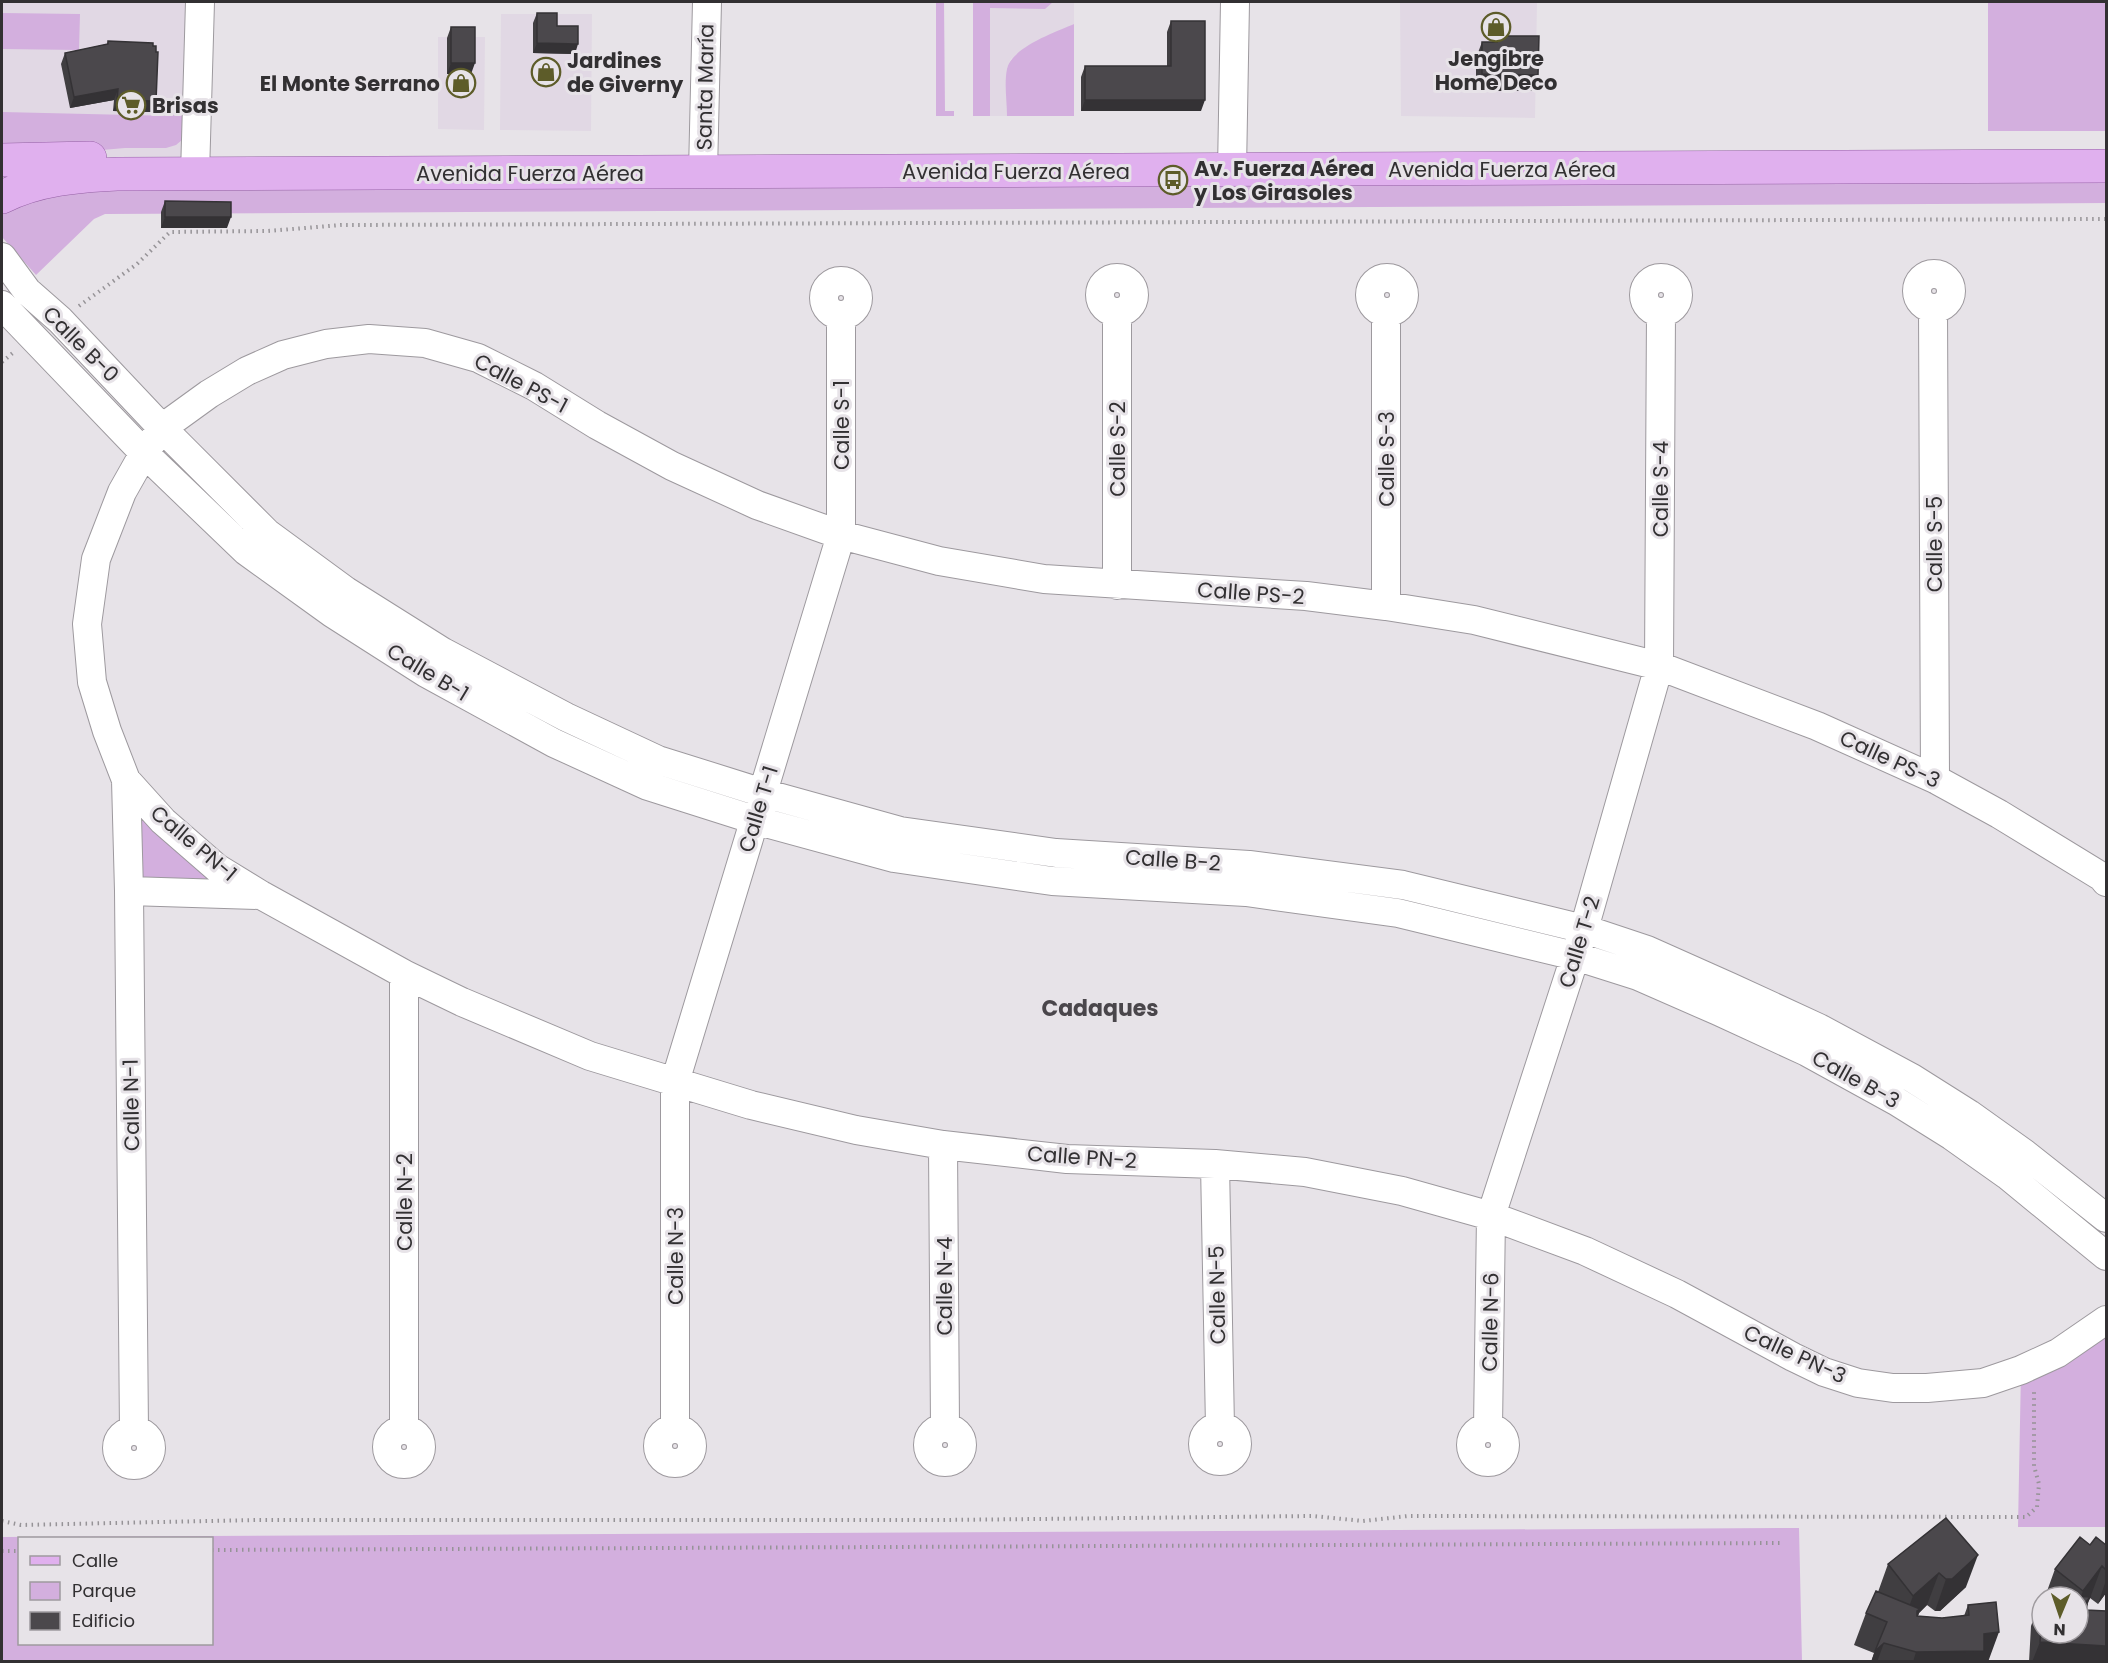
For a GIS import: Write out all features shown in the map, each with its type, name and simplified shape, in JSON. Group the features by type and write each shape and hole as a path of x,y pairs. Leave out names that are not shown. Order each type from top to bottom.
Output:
{"main road":[{"name":"Avenida Fuerza Aérea","path":"2,160 49,158 195,165 704,163 1232,160 2106,149"},
{"name":"Avenida Fuerza Aérea","path":"1232,160 2106,166"},
{"name":"Avenida Fuerza Aérea","path":"2,197 45,181 195,165"}],"street":[{"path":"195,165 200,2"},
{"name":"Santa María","path":"704,163 707,2"},
{"path":"1232,160 1235,2"},
{"name":"Calle B-0","path":"2,257 27,291 60,320 162,428"},
{"name":"Calle B-0","path":"2,305 144,453"},
{"name":"Calle S-5","path":"1933,308 1935,779"},
{"name":"Calle S-2","path":"1117,312 1117,585"},
{"name":"Calle S-3","path":"1386,312 1386,606"},
{"name":"Calle S-4","path":"1659,666 1661,312"},
{"name":"Calle S-1","path":"841,315 841,535"},
{"name":"Calle PS-1","path":"162,428 209,394 247,371 283,355 326,344 369,339 425,343 478,358 534,386 597,425 672,466 757,505 841,535"},
{"name":"Calle PN-1","path":"162,428 144,453 122,492 96,559 87,624 92,682 107,731 126,780 163,821 217,868 404,974 462,1002 590,1056 675,1082"},
{"name":"Calle B-1","path":"162,428 267,533 346,591 434,663 554,743 648,786 754,820"},
{"name":"Calle B-1","path":"144,453 246,551 332,613 434,663 566,717 658,760 763,793"},
{"name":"Calle PS-2","path":"841,535 939,561 1044,579 1306,596 1386,606 1473,620 1659,666"},
{"name":"Calle T-1","path":"675,1082 841,535"},
{"name":"Calle PS-3","path":"1659,666 1817,726 1935,779 1999,814 2105,879"},
{"name":"Calle T-2","path":"1491,1216 1584,928 1659,666"},
{"name":"Calle N-1","path":"126,780 134,1431"},
{"name":"Calle B-2","path":"763,793 900,831 1056,853 1249,865 1403,885 1584,928"},
{"name":"Calle B-2","path":"754,820 894,858 1052,881 1246,892 1398,913 1575,956"},
{"path":"129,891 261,895"},
{"name":"Calle B-3","path":"1584,928 1647,950 1819,1028 1904,1089 1952,1136 2007,1175 2106,1257"},
{"name":"Calle B-3","path":"1575,956 1638,976 1807,1052 1969,1114 2025,1154 2106,1218"},
{"name":"Calle N-2","path":"404,974 404,1430"},
{"name":"Calle PN-2","path":"675,1082 774,1111 856,1130 943,1145 1067,1159 1215,1164 1316,1174 1402,1191 1491,1216"},
{"name":"Calle N-3","path":"675,1082 675,1429"},
{"name":"Calle N-4","path":"943,1145 945,1427"},
{"name":"Calle N-5","path":"1215,1164 1220,1427"},
{"name":"Calle PN-3","path":"1491,1216 1585,1251 1677,1294 1793,1358 1824,1372 1858,1383 1893,1388 1956,1387 1983,1383 2058,1353 2106,1320"},
{"name":"Calle N-6","path":"1488,1428 1491,1216"}],"path":[{"path":"60,320 137,264 170,232 268,231 341,225 2106,219"},
{"path":"2,362 34,338"},
{"path":"2,1521 21,1525 256,1520 943,1520 1313,1516 1364,1521 1408,1516 2026,1516 2037,1507 2038,1484 2034,1466 2034,1364"},
{"path":"213,1550 1783,1543"},
{"path":"2,1551 18,1551"}],"shaded area":[{"path":"2,2 200,2 196,157 49,157 2,160"},
{"path":"973,2 1074,2 1074,24 1025,48 1011,59 1007,68 1007,116 973,116"},
{"path":"1400,2 1537,2 1535,118 1401,116"},
{"name":"Jardines de Giverny","path":"501,14 592,14 591,131 500,130"},
{"name":"El Monte Serrano","path":"438,37 485,37 484,130 438,129"}],"green space":[{"path":"936,2 944,2 945,111 954,111 954,116 936,116"},
{"path":"973,2 1053,2 1045,9 990,8 990,116 973,116"},
{"path":"1988,2 2106,2 2106,131 1988,131"},
{"path":"2,13 80,14 79,50 2,49"},
{"path":"1074,24 1074,116 1007,116 1006,81 1010,61 1016,54 1035,42"},
{"path":"173,105 182,105 185,112 182,140 166,148 102,150 2,147 2,112 173,116"},
{"path":"2106,172 2106,203 105,214 94,219 36,275 2,237 2,205 61,184"},
{"path":"126,780 261,895 129,891"},
{"path":"2106,1320 2106,1527 2018,1527 2021,1370"},
{"path":"1799,1528 1802,1661 2,1661 2,1537"}],"building":[{"path":"537,13 557,13 557,26 578,26 578,44 537,43"},
{"path":"1171,21 1205,21 1205,100 1085,100 1085,66 1171,66"},
{"path":"451,27 475,27 475,63 451,63"},
{"path":"1497,36 1539,36 1538,75 1482,74 1482,42 1497,42"},
{"path":"108,41 153,43 153,46 156,46 156,52 158,52 156,101 117,100 118,89 74,97 65,53 108,44"},
{"path":"165,201 231,202 231,217 165,217"},
{"path":"1946,1518 1978,1555 1952,1579 1946,1579 1939,1573 1913,1596 1888,1564"},
{"path":"2080,1537 2090,1545 2096,1537 2106,1545 2106,1570 2102,1566 2088,1585 2075,1585 2055,1569"},
{"path":"1876,1591 1920,1609 1917,1611 1917,1616 1942,1618 1969,1615 1968,1605 1996,1602 1999,1632 1984,1634 1984,1651 1916,1652 1884,1643 1875,1651 1887,1622 1866,1613"},
{"path":"2090,1610 2106,1611 2106,1646 2090,1645"}],"place":[{"name":"Jengibre Home Deco","path":"1496,27"},
{"name":"Jardines de Giverny","path":"546,72"},
{"name":"El Monte Serrano","path":"461,83"},
{"name":"Brisas","path":"131,105"},
{"name":"Av. Fuerza Aérea y Los Girasoles","path":"1173,180"}],"district":[{"name":"Cadaques","path":"1100,1008"}]}
